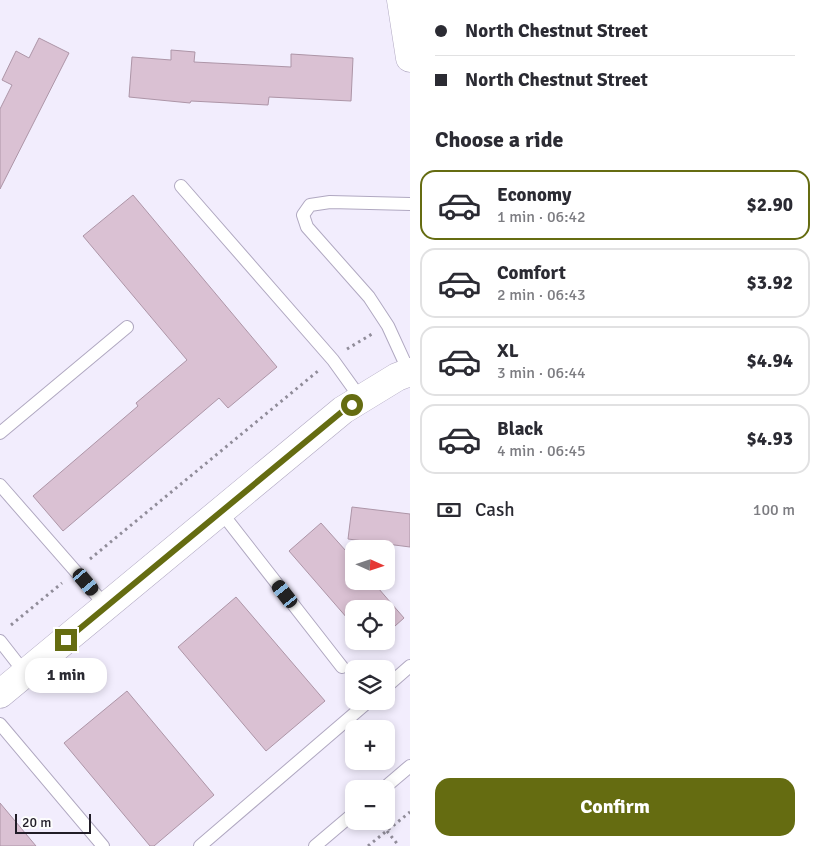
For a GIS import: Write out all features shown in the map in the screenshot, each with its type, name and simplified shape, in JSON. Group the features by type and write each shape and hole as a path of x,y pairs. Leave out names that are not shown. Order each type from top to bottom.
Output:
{"main road":[{"path":"401,0 410,58"},
{"path":"0,694 344,410 397,377 410,373"}],"lane":[{"path":"181,186 333,360 361,399"},
{"path":"410,204 330,202 310,205 303,215 307,227 369,297 388,326 410,373"},
{"path":"0,433 126,327"},
{"path":"0,485 106,606"},
{"path":"221,512 342,668"},
{"path":"0,641 26,673"},
{"path":"395,679 410,666"},
{"path":"200,846 359,710"},
{"path":"0,724 103,846"},
{"path":"394,780 410,766"},
{"path":"315,846 345,821"}],"path":[{"path":"7,628 300,384 360,340 388,326"},
{"path":"368,846 409,814"},
{"path":"387,831 399,846"}],"building":[{"path":"39,38 69,53 0,189 0,109 12,85 2,80 16,51 29,58"},
{"path":"171,50 195,52 194,62 291,67 291,54 353,58 351,101 269,97 268,105 191,101 190,103 129,97 132,57 171,60"},
{"path":"133,195 277,367 228,408 219,398 63,531 33,496 138,406 136,403 187,360 83,236"},
{"path":"352,507 410,514 410,547 395,545 395,540 348,539"},
{"path":"321,523 345,550 345,590 380,590 388,600 345,600 345,616 289,551"},
{"path":"236,597 325,701 266,751 178,647"},
{"path":"395,608 404,618 395,626"},
{"path":"127,691 214,795 154,846 150,846 64,743"},
{"path":"0,803 36,846 0,846"}],"route":[{"path":"66,640 352,405"}]}
